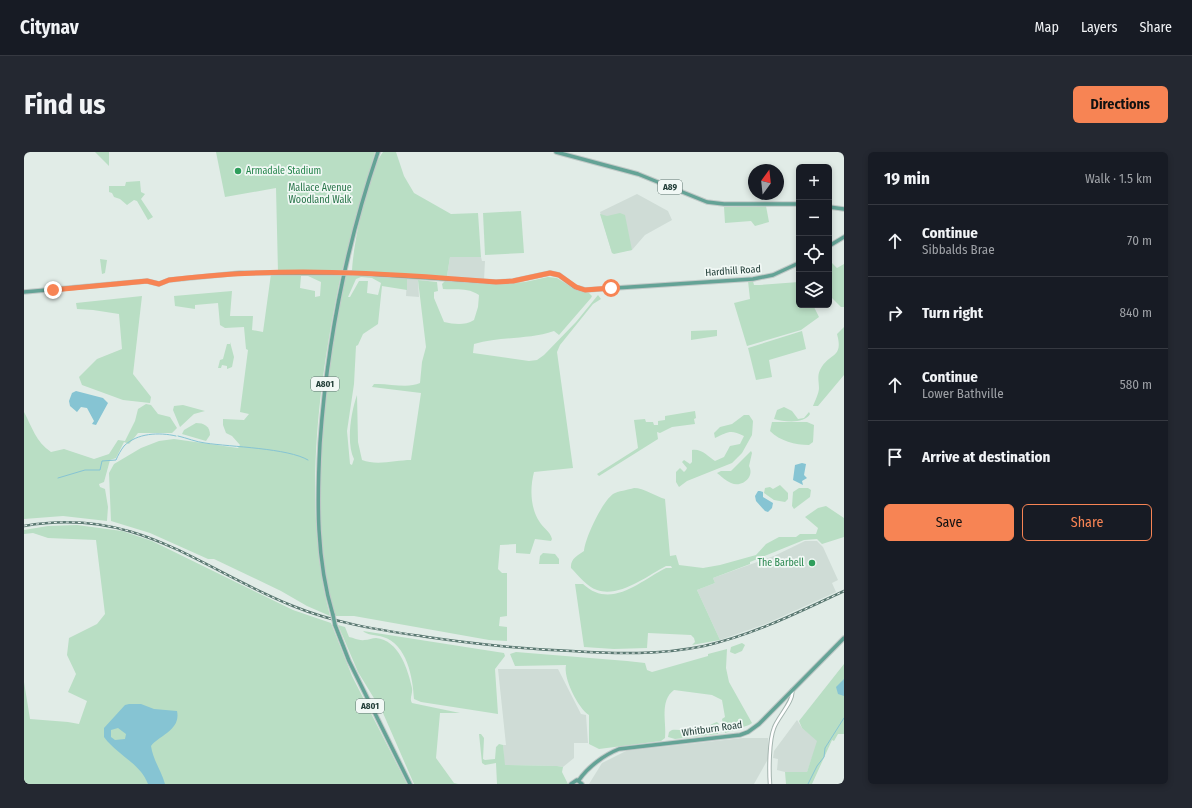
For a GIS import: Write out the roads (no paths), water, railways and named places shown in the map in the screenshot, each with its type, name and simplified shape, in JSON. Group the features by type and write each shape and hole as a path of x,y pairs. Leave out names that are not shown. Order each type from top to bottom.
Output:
{"main road":[{"name":"A801","path":"379,152 356,225 338,300 330,346 322,420 318,521 323,572 335,625 349,661 410,784"},
{"name":"A89","path":"556,152 638,174 708,202 796,204"},
{"path":"832,207 844,209"},
{"path":"832,244 844,238"},
{"name":"Hardhill Road","path":"24,292 147,281 159,284 169,280 240,272 352,273 496,282 513,281 550,273 559,275 576,287 585,290 765,277 796,263"},
{"name":"Whitburn Road","path":"572,784 575,780 581,782 592,766 608,754 619,749 740,735 748,732 759,724 844,638"}],"street":[{"path":"770,784 773,730 791,698 792,690"}],"water":[{"path":"76,391 103,398 108,403 96,425 92,424 94,421 87,408 81,407 77,412 70,406 69,401 72,393"},
{"path":"802,463 806,464 804,475 807,478 802,481 803,485 793,480 795,465"},
{"path":"758,491 763,492 763,497 773,503 772,508 768,512 765,511 756,501 755,496"},
{"path":"844,679 844,696 838,694 836,687"},
{"path":"141,704 154,709 177,711 176,723 173,728 151,746 153,756 165,784 148,784 140,770 115,749 104,737 104,728 125,705","holes":["118,728 126,734 125,739 115,740 111,737 111,730"]}],"waterway":[{"path":"58,478 85,470 100,470 102,461 116,460 124,446 135,438 156,434 176,436"},
{"path":"178,436 202,442 273,450 299,456 308,460"},
{"path":"808,784 817,766 824,757 825,748 844,718"}],"railway":[{"path":"24,526 64,522 100,525 134,533 165,544 259,591 293,606 326,617 359,626 393,632 517,648 622,653 688,649 740,636 793,615 844,591"}],"place":[{"name":"Armadale Stadium","path":"238,171"},
{"name":"The Barbell","path":"812,563"}],"park label":[{"name":"Mallace Avenue Woodland Walk","path":"320,194"}]}
